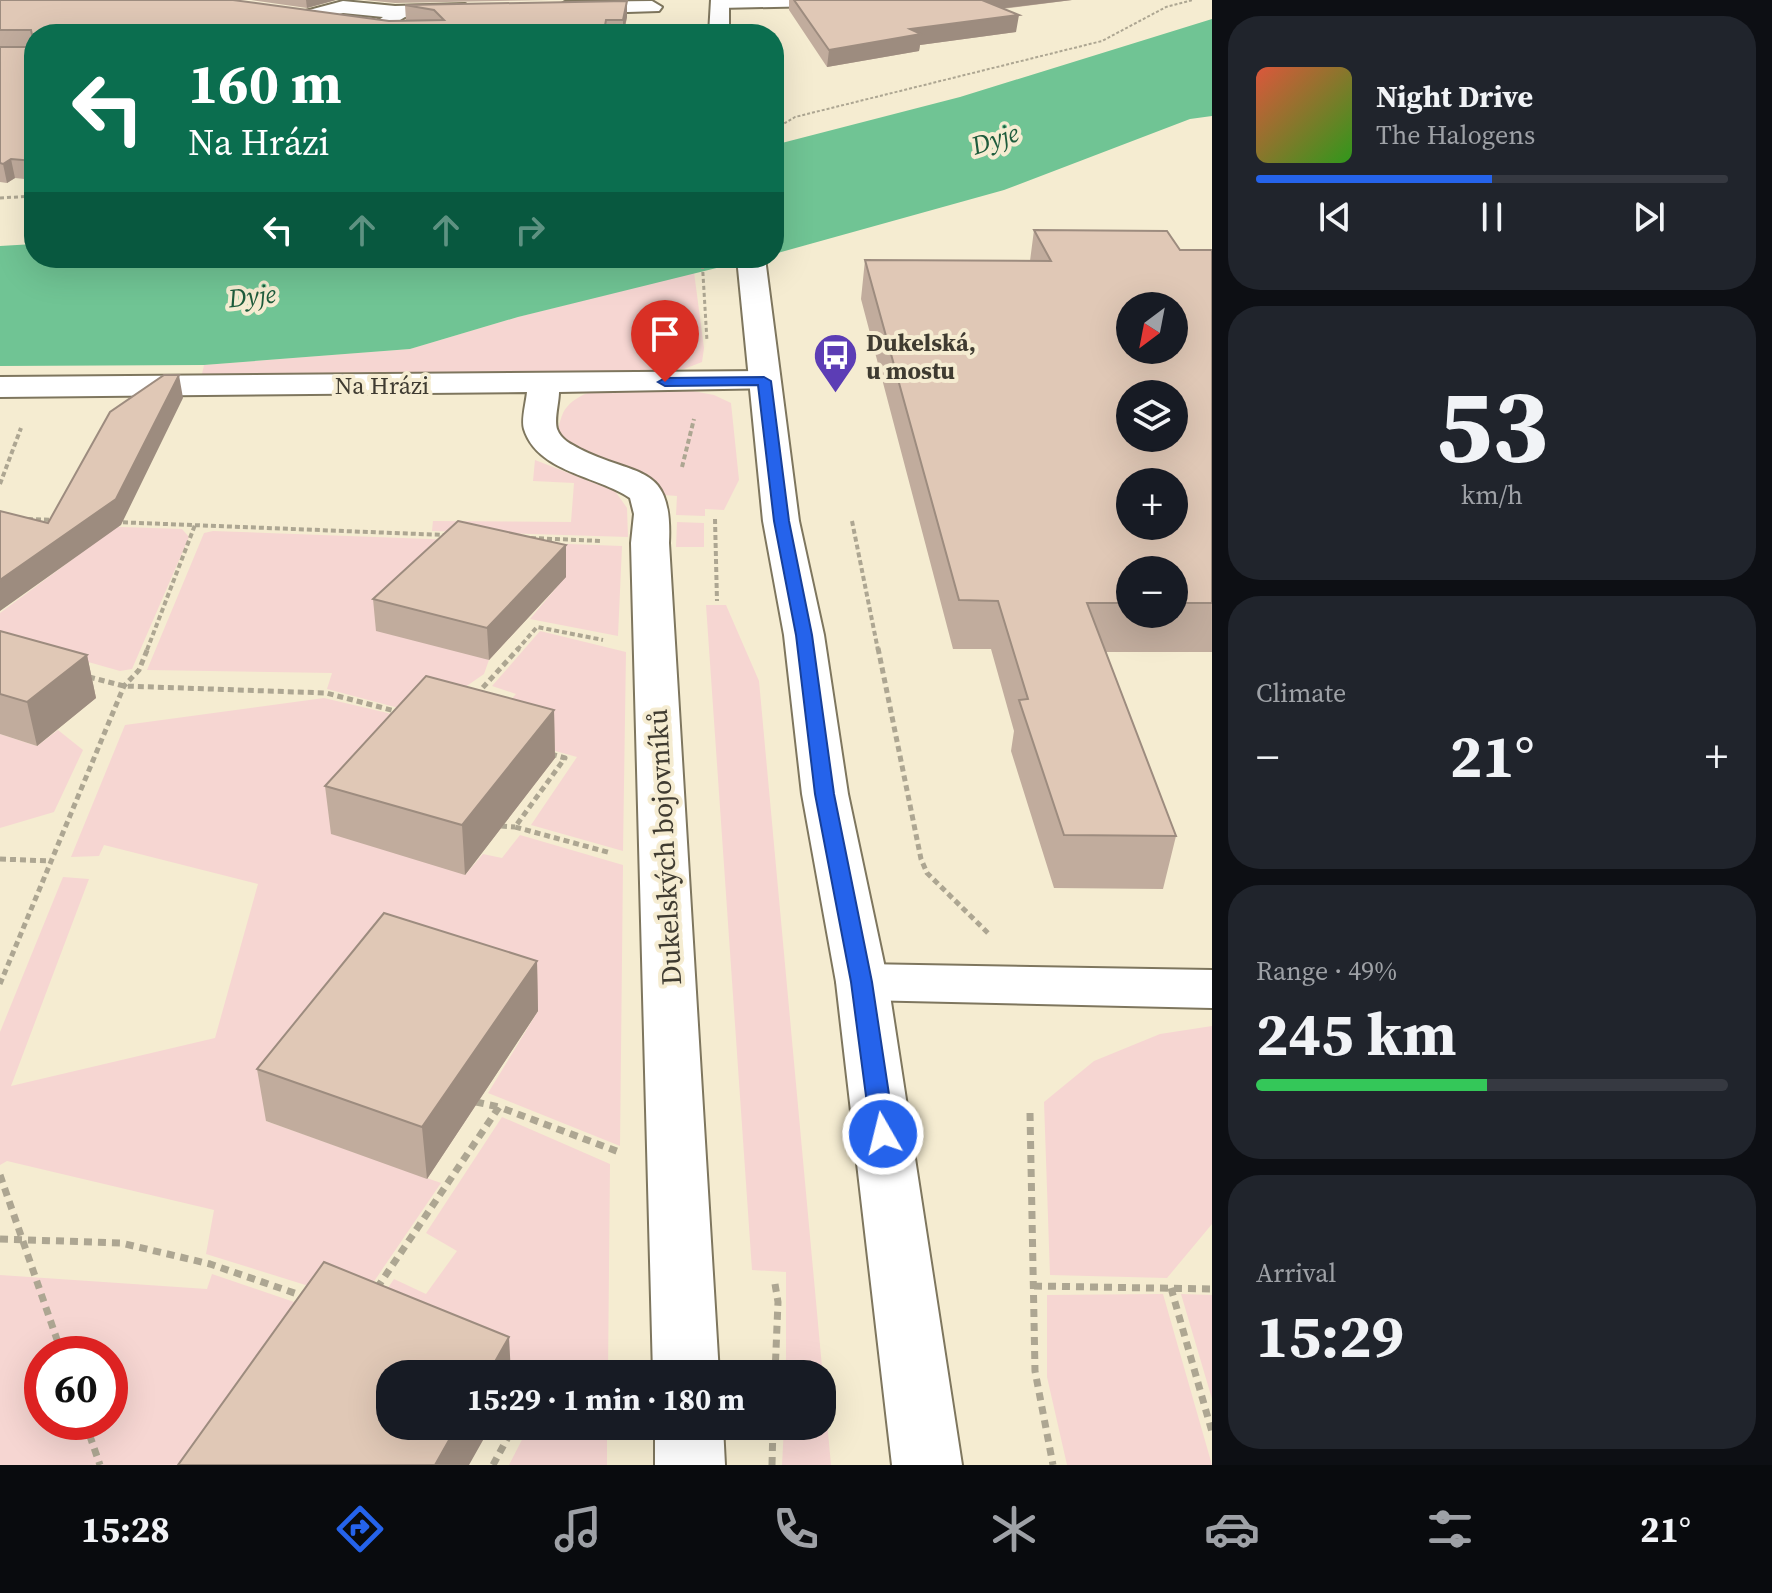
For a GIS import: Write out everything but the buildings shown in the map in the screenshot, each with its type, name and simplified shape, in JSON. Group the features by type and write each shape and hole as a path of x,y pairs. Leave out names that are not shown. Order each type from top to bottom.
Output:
{"street":[{"path":"719,24 719,1 821,0"},
{"path":"341,24 298,16 343,7 395,12 480,9"},
{"path":"542,8 652,7"},
{"path":"384,24 395,18 395,12"},
{"path":"752,268 781,521 804,635 825,794 862,982 927,1465"},
{"name":"Na Hrázi","path":"0,387 764,381"},
{"name":"Dukelských bojovníků","path":"544,384 540,428 552,448 581,463 623,477 647,493 652,514 651,575 685,1360"},
{"path":"862,982 1212,989"},
{"path":"689,1440 690,1465"}],"path":[{"path":"784,124 795,117 1102,41 1166,7 1193,0"},
{"path":"0,198 24,197"},
{"path":"703,268 705,311"},
{"path":"679,476 694,423 695,382"},
{"path":"0,484 38,386"},
{"path":"15,519 60,520"},
{"path":"715,519 717,601"},
{"path":"852,521 921,859 927,873 989,934"},
{"path":"105,522 446,535"},
{"path":"0,984 124,686 139,670 195,525"},
{"path":"524,538 603,541"},
{"path":"522,625 618,643"},
{"path":"468,703 537,627"},
{"path":"83,675 124,686 326,693 402,713"},
{"path":"515,827 565,758 536,750"},
{"path":"501,826 616,854"},
{"path":"0,859 52,861"},
{"path":"476,1102 499,1107 627,1155"},
{"path":"375,1290 499,1107"},
{"path":"1030,1113 1035,1371 1053,1465"},
{"path":"0,1175 56,1336"},
{"path":"0,1239 121,1243 210,1264 313,1299"},
{"path":"775,1284 775,1360"},
{"path":"1034,1286 1212,1289"},
{"path":"1171,1288 1212,1432"},
{"path":"91,1440 100,1465"},
{"path":"493,1465 506,1440"},
{"path":"772,1465 773,1440"}],"shaded area":[{"path":"694,272 704,348 702,362 684,369 645,373 202,374 204,365 410,349 518,317"},
{"path":"619,387 677,388 714,395 731,403 739,480 724,510 705,509 705,516 676,515 677,496 664,495 659,488 574,451 556,436 565,410 590,392"},
{"path":"535,460 615,491 627,508 628,537 432,531 433,521 571,522 574,483 533,481"},
{"path":"677,522 704,523 704,547 676,547"},
{"path":"0,523 182,529 189,537 132,669 120,671 39,648 0,645 0,613 77,556"},
{"path":"204,533 622,546 618,636 530,619 566,576 489,660 484,674 425,715 327,689 332,673 147,670"},
{"path":"706,605 726,605 759,681 821,1360 786,1360 786,1272 752,1270"},
{"path":"540,631 626,652 623,851 531,825 577,757 457,724 498,714 516,694 492,686"},
{"path":"324,698 430,723 465,875 483,854 502,858 520,835 623,865 620,1146 488,1093 538,1011 266,1121 441,1183 360,1302 206,1254 214,1210 7,1161 0,1165 0,1032 63,877 89,879 11,1086 215,1038 258,884 104,845 99,856 71,857 125,725"},
{"path":"58,730 83,750 54,812 0,828 0,734 37,746"},
{"path":"1212,1026 1212,1224 1167,1278 1050,1275 1044,1102 1094,1061 1160,1034"},
{"path":"502,1117 610,1164 608,1360 490,1360 372,1311 394,1279 426,1294 457,1251 426,1233"},
{"path":"212,1274 332,1315 231,1465 0,1465 0,1275 207,1289"},
{"path":"1163,1294 1212,1465 1067,1465 1047,1377 1047,1295"},
{"path":"1181,1294 1212,1295 1212,1399"},
{"path":"522,1440 607,1440 607,1465 509,1465"},
{"path":"783,1440 829,1440 831,1465 782,1465"}],"water":[{"name":"Dyje","path":"1212,19 1212,116 1190,119 1004,190 784,251 784,142 960,97"},
{"name":"Dyje","path":"24,245 24,268 716,268 518,317 410,349 204,365 0,366 0,246"}],"place":[{"name":"Dukelská, u mostu","path":"835,395"}],"route":[{"path":"665,382 764,381 781,521 804,635 825,794 862,982 883,1134"}]}
